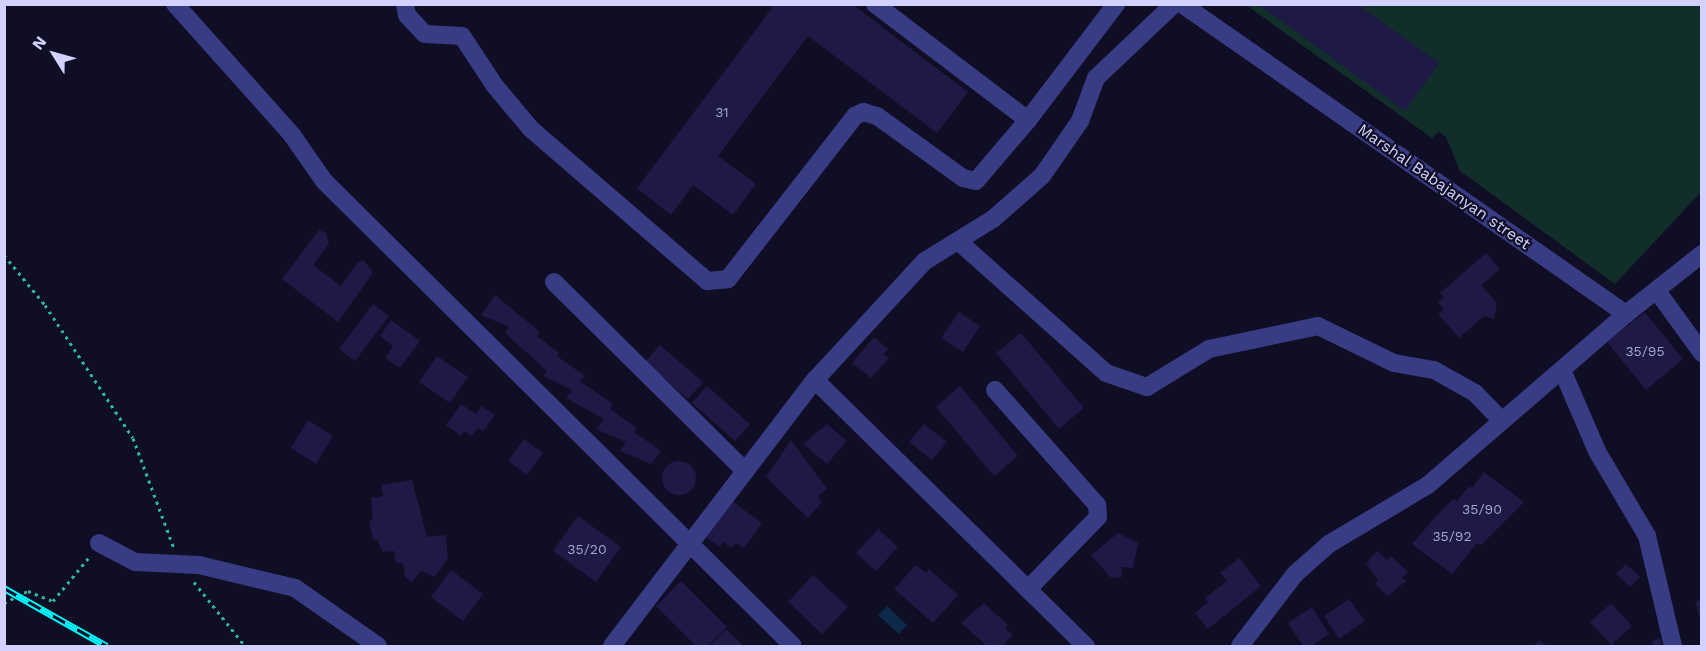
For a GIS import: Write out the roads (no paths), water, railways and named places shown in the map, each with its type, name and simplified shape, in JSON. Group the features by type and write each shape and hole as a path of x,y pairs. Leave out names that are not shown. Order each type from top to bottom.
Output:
{"street":[{"path":"175,4 292,135 324,181 793,646"},
{"path":"405,4 408,15 425,34 462,36 495,86 531,129 707,281 728,279 855,116 862,112 877,116 963,178 976,181 1028,120 1116,4"},
{"path":"875,4 1028,120"},
{"path":"612,646 815,380 895,290 925,261 993,219 1042,176 1080,121 1096,78 1173,4"},
{"name":"Marshal Babajanyan street","path":"1182,4 1626,314"},
{"path":"1074,58 1096,78"},
{"path":"958,241 1106,373 1147,387 1209,349 1318,326 1394,363 1434,370 1475,393 1502,421"},
{"path":"1240,646 1295,574 1329,544 1428,485 1626,314 1701,254"},
{"path":"554,282 745,471"},
{"path":"1657,291 1701,353"},
{"path":"1562,370 1589,425 1598,453 1647,536 1673,646"},
{"path":"815,380 1086,646"},
{"path":"996,390 1097,505 1098,517 1029,588"},
{"path":"99,543 135,562 180,564 295,588 378,646"}],"water":[{"path":"887,606 907,625 899,634 878,615"}],"railway":[{"path":"4,588 107,646"}]}
